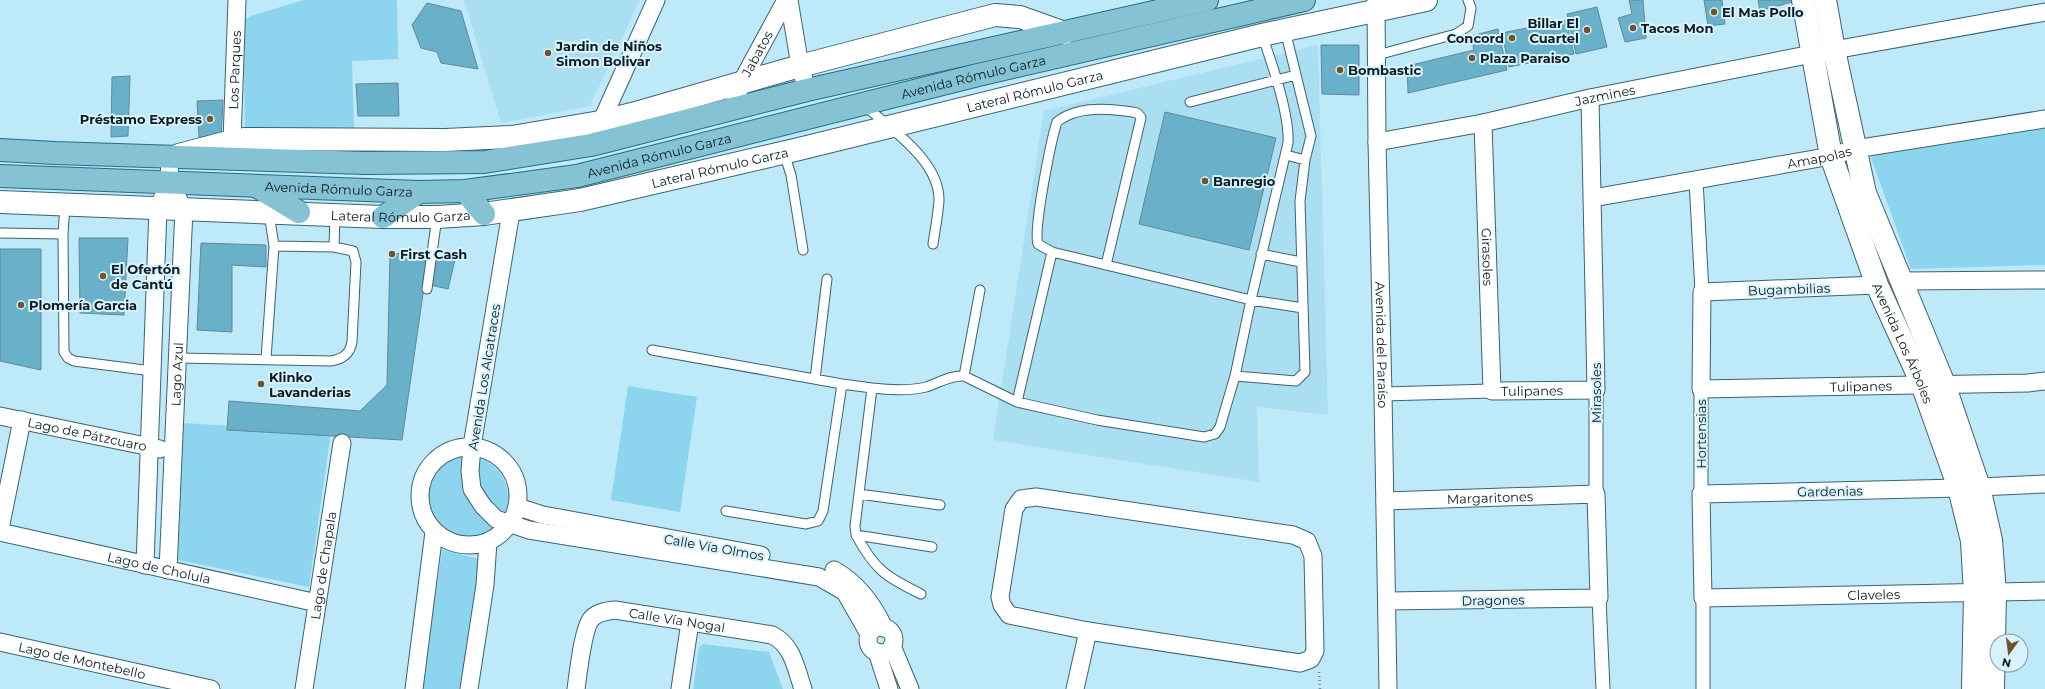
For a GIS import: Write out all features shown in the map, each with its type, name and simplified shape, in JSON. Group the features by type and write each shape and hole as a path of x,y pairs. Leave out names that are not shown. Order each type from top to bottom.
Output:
{"main road":[{"name":"Avenida Rómulo Garza","path":"0,150 170,158 365,163 484,162 591,145 807,90 1065,33 1148,7 1207,0"},
{"name":"Avenida Rómulo Garza","path":"0,176 419,192 465,191 577,176 985,73 1304,0"},
{"path":"254,186 299,212"},
{"path":"465,191 484,214"},
{"path":"383,217 419,192"}],"street":[{"path":"226,0 238,0"},
{"name":"Los Parques","path":"232,140 238,0"},
{"path":"591,145 656,0"},
{"name":"Jabatos","path":"732,110 742,82 786,0"},
{"name":"Jabatos","path":"789,0 800,66 807,90"},
{"name":"Lateral Rómulo Garza","path":"0,202 299,212 383,217 437,217 511,212 580,200 784,153 1285,30 1376,5 1426,0"},
{"name":"Avenida Los Árboles","path":"1803,0 1831,156 1877,285 1969,488"},
{"name":"Avenida Los Árboles","path":"1825,0 1834,50 1865,193 1944,384 1969,488 1972,542 1985,593 1993,689"},
{"name":"Avenida del Paraíso","path":"1376,5 1377,142 1388,689"},
{"name":"Jazmines","path":"1377,142 1483,123 1590,98 1812,54 2045,12"},
{"path":"170,158 232,140 487,139 600,122 800,66 995,15 1020,17 1065,33"},
{"name":"Mirasoles","path":"1590,98 1596,390 1596,494 1603,689"},
{"name":"Amapolas","path":"1593,198 1831,156 1855,149 2045,119"},
{"name":"Girasoles","path":"1483,123 1492,391"},
{"name":"Lago Azul","path":"145,565 158,208 170,183 170,158"},
{"name":"Hortensias","path":"1696,180 1702,292 1701,494 1703,689"},
{"name":"Lago Azul","path":"168,570 184,209 170,183"},
{"name":"Avenida Los Alcatraces","path":"510,525 496,519 483,506 472,489 470,471 472,446 511,212"},
{"path":"1901,281 2045,280"},
{"name":"Bugambilias","path":"1702,292 1877,285"},
{"name":"Tulipanes","path":"1701,389 2028,383 2045,381"},
{"name":"Tulipanes","path":"1492,391 1596,390"},
{"path":"1383,394 1492,391"},
{"name":"Lago de Pátzcuaro","path":"0,416 174,451"},
{"path":"0,529 22,420"},
{"name":"Lago de Chapala","path":"304,689 342,443"},
{"path":"472,446 489,451 500,458 510,468 516,480 518,507 510,525 488,542 465,546 443,539 434,532 426,522 420,505 420,486 424,474 431,464 440,456 451,450 472,446"},
{"name":"Gardenias","path":"1701,494 1969,488 2045,484"},
{"name":"Margaritones","path":"1385,502 1596,494"},
{"path":"1036,496 1294,535 1307,541 1311,548 1313,556 1315,651 1311,658 1304,662 1088,631 1015,617 1004,611 1000,597 1014,509 1021,499 1036,496"},
{"name":"Calle Vía Olmos","path":"518,507 543,515 797,561 831,569 843,575 862,592 877,631"},
{"name":"Calle Vía Olmos","path":"510,525 529,530 819,577 845,592 877,631"},
{"name":"Lago de Cholula","path":"0,532 317,603"},
{"path":"414,689 434,532"},
{"path":"469,689 485,585 488,542"},
{"name":"Claveles","path":"1703,598 2045,591"},
{"name":"Avenida Los Árboles","path":"1973,689 1985,593"},
{"name":"Dragones","path":"1387,601 1599,598"},
{"name":"Calle Vía Nogal","path":"576,689 587,627 591,619 600,612 615,610 772,635 779,638 786,644 803,689"},
{"path":"680,689 690,622"},
{"path":"877,631 869,643 870,647 885,649"},
{"path":"1075,689 1088,631"},
{"name":"Lago de Montebello","path":"0,642 211,689"},
{"path":"885,649 889,689"},
{"path":"885,649 910,689"}],"lane":[{"path":"1377,55 1456,34 1468,26 1471,8 1468,0"},
{"path":"1235,376 1291,382 1300,378 1305,372 1300,201 1305,160 1312,136 1311,127 1285,30"},
{"path":"652,350 872,388 925,387 949,378 964,376 1017,402 1097,420 1210,437 1215,434 1220,427 1235,376 1250,300 1286,155 1288,123 1262,35"},
{"path":"1190,102 1275,78 1296,75"},
{"path":"863,104 926,163 937,185 939,201 933,244"},
{"path":"1106,265 1141,120 1140,116 1136,113 1096,108 1065,116 1057,122 1036,231 1038,244 1052,252 1250,300 1303,308"},
{"path":"784,153 791,175 803,250"},
{"path":"1286,155 1305,160"},
{"path":"65,204 63,234 63,346 68,358 74,362 152,371"},
{"path":"266,360 274,246 269,212"},
{"path":"334,214 334,247"},
{"path":"427,289 437,217"},
{"path":"0,233 63,234"},
{"path":"178,358 331,362 345,357 351,350 356,258 353,251 334,247 274,246"},
{"path":"1017,402 1052,252"},
{"path":"1261,254 1301,262"},
{"path":"816,379 827,280"},
{"path":"964,376 980,290"},
{"path":"726,511 806,524 818,521 823,511 842,384"},
{"path":"872,388 855,526 856,535 875,564 890,579 921,594"},
{"path":"859,494 940,505"},
{"path":"856,535 932,547"}],"shaded area":[{"path":"304,0 397,0 398,59 352,61 354,129 245,130 243,21 251,16"},
{"name":"Jardin de Niños Simon Bolivar","path":"464,0 640,0 590,106 501,123"},
{"path":"1318,45 1328,415 1257,407 1259,482 993,440 1044,111"},
{"path":"2045,124 2045,265 1911,269 1870,155"},
{"path":"628,386 697,397 680,512 611,500"},
{"path":"183,423 331,432 309,587 178,560"},
{"path":"468,457 483,460 496,469 505,482 508,497 505,512 496,525 483,534 468,537 453,534 440,525 431,512 428,497 431,482 440,469 453,460"},
{"path":"442,550 483,560 462,689 422,689"},
{"path":"703,644 769,652 783,689 693,689 699,647"}],"building":[{"name":"Tacos Mon","path":"1629,0 1643,0 1646,38 1625,42 1618,18 1632,14"},
{"name":"El Mas Pollo","path":"1704,0 1722,0 1725,24 1708,26"},
{"path":"1758,0 1792,0 1792,2 1760,11"},
{"path":"427,3 461,11 478,69 441,63 437,52 421,48 412,25"},
{"name":"Billar El Cuartel","path":"1597,7 1607,47 1576,54 1567,14"},
{"path":"1566,20 1574,54 1509,67 1502,33"},
{"name":"Plaza Paraiso","path":"1498,29 1507,70 1408,93 1407,66 1474,50 1471,36"},
{"name":"Bombastic","path":"1321,45 1359,45 1359,95 1322,94"},
{"path":"130,76 128,136 111,137 112,77"},
{"path":"398,83 399,116 358,116 356,84"},
{"name":"Préstamo Express","path":"223,100 221,138 199,137 197,101"},
{"path":"1165,112 1276,138 1249,250 1139,224"},
{"name":"El Ofertón de Cantú","path":"79,238 128,238 124,315 80,313"},
{"path":"201,243 266,245 266,267 232,265 232,332 197,330"},
{"name":"Plomería Garcia","path":"0,249 41,249 41,370 0,361"},
{"path":"429,252 402,440 227,430 229,401 360,411 387,385 390,254"},
{"path":"437,256 455,260 448,289 430,285"}],"place":[{"name":"El Mas Pollo","path":"1714,12"},
{"name":"Tacos Mon","path":"1633,28"},
{"name":"Billar El Cuartel","path":"1587,30"},
{"name":"Concord","path":"1512,38"},
{"name":"Jardin de Niños Simon Bolivar","path":"548,53"},
{"name":"Plaza Paraiso","path":"1472,58"},
{"name":"Bombastic","path":"1340,70"},
{"name":"Préstamo Express","path":"210,119"},
{"name":"Banregio","path":"1205,181"},
{"name":"First Cash","path":"392,254"},
{"name":"El Ofertón de Cantú","path":"103,276"},
{"name":"Plomería Garcia","path":"21,305"},
{"name":"Klinko Lavanderias","path":"261,384"}]}
